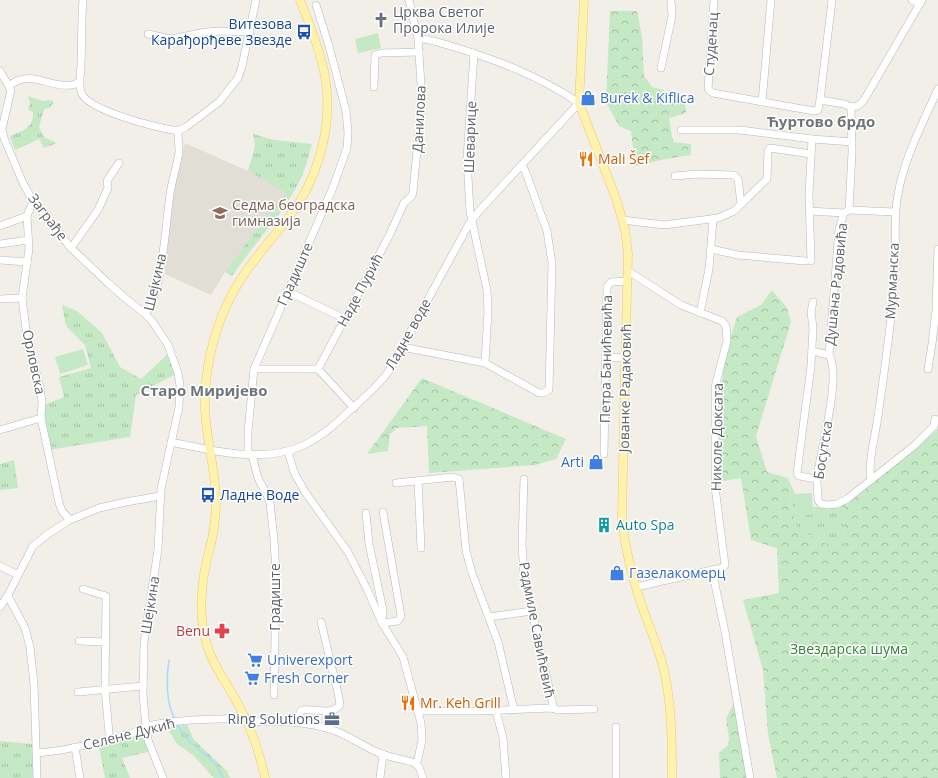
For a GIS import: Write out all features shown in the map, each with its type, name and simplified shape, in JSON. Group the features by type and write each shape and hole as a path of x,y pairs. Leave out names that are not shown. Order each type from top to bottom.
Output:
{"main road":[{"path":"265,778 260,755 247,720 209,651 202,620 201,601 203,581 214,531 216,511 214,481 205,417 206,384 209,361 216,332 227,305 240,280 289,218 302,197 316,168 325,132 327,106 326,79 318,50 300,0"},
{"name":"Јованке Радаковић","path":"584,0 578,95 579,103 611,183 628,246 622,518 625,545 636,587 658,648 668,692 672,723 672,778"}],"street":[{"path":"83,0 80,82 83,95 89,102 96,106 124,117 178,131 186,127 219,102 233,84 240,72 256,0"},
{"name":"Данилова","path":"400,211 405,202 412,196 414,189 422,99 418,39 408,0"},
{"path":"661,68 672,16 670,0"},
{"name":"Студенац","path":"714,0 708,89 713,93 762,102"},
{"path":"771,0 762,102 817,111 819,109 832,0 828,0"},
{"path":"820,100 844,104 851,107 858,106 864,100 921,2 912,0"},
{"name":"Градиште","path":"274,695 276,575 274,538 270,504 259,480 250,454 248,432 254,369 332,190 346,154 348,142 346,111 329,46 316,5"},
{"path":"148,34 172,39 206,32 250,32"},
{"path":"418,39 436,42 474,53 518,69 579,103"},
{"path":"374,87 375,55 381,53 419,52"},
{"name":"Шеварице","path":"474,53 467,158 472,220 487,290 488,312 484,363"},
{"path":"0,71 10,85 16,80 26,78 65,85 72,85 80,82"},
{"name":"Заграђе","path":"10,85 11,92 2,129 4,138 23,183 33,201 72,248 124,297 146,314"},
{"name":"Мурманска","path":"871,480 870,473 872,454 887,347 894,278 895,212 899,186 908,155 938,89"},
{"name":"Ладне воде","path":"172,442 209,450 250,454 274,454 288,451 312,441 334,425 354,408 386,375 472,220 579,103"},
{"name":"Душана Радовића","path":"828,355 839,232 847,211 852,142 851,107"},
{"path":"681,130 740,130 812,139 852,142"},
{"name":"Шејкина","path":"163,778 148,740 146,728 143,686 144,639 158,549 160,496 180,402 180,386 178,372 168,345 146,314 154,297 160,272 170,193 178,152 178,131"},
{"path":"711,249 738,255 808,261 810,154 812,139"},
{"path":"622,220 664,225 713,220 730,213 767,179 768,150 770,148 810,154"},
{"path":"72,248 98,210 108,188 107,181 119,163"},
{"path":"402,347 484,363 539,393 546,392 549,388 552,263 547,231 522,165"},
{"path":"675,176 698,174 734,175 738,179 741,204"},
{"name":"Орловска","path":"33,201 27,216 27,262 22,298 28,336 40,388 42,418 59,503 62,511 70,520"},
{"name":"Наде Пурић","path":"318,369 400,211"},
{"path":"847,211 895,212"},
{"name":"Душана Радовића","path":"809,212 847,211"},
{"path":"0,226 27,216"},
{"path":"700,313 708,276 713,220"},
{"path":"0,244 28,240"},
{"path":"928,369 936,310 938,250"},
{"path":"0,260 27,262"},
{"name":"Николе Доксата","path":"628,271 681,305 724,322 726,326 726,347 715,387 715,487 724,565 722,568 712,570"},
{"name":"Петра Банићевића","path":"604,454 607,287 611,282 627,281"},
{"path":"287,291 344,320"},
{"path":"0,299 22,298"},
{"path":"813,302 811,312 813,328 810,379 797,474 799,476 817,479"},
{"path":"812,351 828,355"},
{"name":"Босутска","path":"828,355 832,363 834,381 817,479 818,500 822,504 828,505 843,501 871,480"},
{"path":"606,357 625,358"},
{"path":"254,369 318,369 354,408"},
{"path":"0,430 42,418"},
{"path":"871,480 915,445 934,426 935,419"},
{"path":"288,451 294,472 305,492 348,552 382,623 403,657 422,727 422,740 416,764 424,778"},
{"path":"396,483 453,477 459,479 466,551 472,573 489,617 502,659 514,710"},
{"name":"Радмиле Савићевић","path":"524,479 522,562 553,706 552,708"},
{"path":"418,481 421,548"},
{"path":"0,607 8,596 33,546 48,534 70,520 106,506 160,496"},
{"path":"382,623 398,621 401,616 383,512"},
{"path":"366,513 369,544 383,610 382,623"},
{"path":"0,566 18,575"},
{"path":"636,587 712,570 725,632 750,778"},
{"path":"83,589 106,596 105,689 108,733"},
{"path":"8,596 22,621 29,643 33,670 37,778"},
{"path":"489,617 532,611"},
{"path":"298,722 300,712 302,710 332,710 338,708 340,705 321,622"},
{"path":"79,641 105,642"},
{"path":"78,692 143,686"},
{"path":"418,711 496,711 552,708 557,710 594,709"},
{"path":"496,711 503,738 506,778"},
{"name":"Селене Дукић","path":"37,753 75,747 119,737 139,732 152,725 181,721 247,720 298,722 316,725 332,730 383,754 416,764"},
{"path":"616,727 616,778"},
{"path":"75,747 80,778"},
{"path":"380,778 383,754"}],"shaded area":[{"name":"Седма београдска гимназија","path":"185,143 248,171 288,193 253,234 225,272 211,295 165,274 167,235 177,175"}],"green space":[{"path":"610,11 637,11 642,37 644,76 652,87 664,90 667,101 685,99 686,113 669,118 673,142 691,144 691,155 635,166 631,131 619,126 606,102"},
{"path":"378,33 381,48 358,53 355,39"},
{"path":"28,96 43,101 53,101 53,104 49,108 44,109 39,127 44,137 57,143 44,148 39,139 15,150 10,136 26,128 32,122 33,112 28,110 30,103"},
{"path":"253,134 274,140 312,144 304,171 293,193 277,217 232,276 225,272 253,234 287,193 248,171 255,146"},
{"name":"Звездарска шума","path":"772,290 787,308 791,322 756,436 767,472 788,478 793,515 799,534 811,535 831,546 846,546 842,510 864,489 938,429 938,778 777,778 768,734 763,670 743,600 779,593 777,548 751,540 741,478 717,482 718,431 724,359 737,317 761,305"},
{"path":"62,305 77,311 102,333 120,367 141,379 171,351 178,373 136,395 130,437 48,450 41,406 64,397 59,377 91,368 85,345 66,326"},
{"path":"83,349 88,365 60,374 55,357"},
{"path":"422,378 566,439 556,459 535,465 429,473 427,426 397,428 390,434 388,451 367,454"},
{"path":"14,460 18,488 0,490 0,464"},
{"path":"788,478 795,494 796,515 813,514 813,507 835,508 858,495 842,510 846,546 831,546 811,535 799,534 793,515"},
{"path":"812,493 813,514 796,515 795,494"},
{"path":"736,698 750,778 720,778 719,753 728,745 729,739 726,719"},
{"path":"187,725 194,740 227,771 230,778 214,778 193,755 177,744 168,729 172,726"},
{"path":"146,728 152,751 122,758 130,778 105,778 98,742"},
{"path":"0,741 32,744 33,778 0,778"}],"waterway":[{"path":"169,660 167,675 168,698 175,719"},
{"path":"177,725 189,741 215,763 223,778"}],"place":[{"name":"Црква Светог Пророка Илије","path":"381,20"},
{"name":"Витезова Карађорђеве Звезде","path":"304,32"},
{"name":"Burek & Kiflica","path":"588,98"},
{"name":"Mali Šef","path":"586,159"},
{"name":"Седма београдска гимназија","path":"220,213"},
{"name":"Arti","path":"596,462"},
{"name":"Ладне Воде","path":"208,495"},
{"name":"Auto Spa","path":"604,525"},
{"name":"Газелакомерц","path":"617,573"},
{"name":"Benu","path":"222,631"},
{"name":"Univerexport","path":"255,660"},
{"name":"Fresh Corner","path":"252,678"},
{"name":"Mr. Keh Grill","path":"408,703"},
{"name":"Ring Solutions","path":"332,719"}],"district":[{"name":"Ћуртово брдо","path":"821,122"},
{"name":"Старо Миријево","path":"204,391"}]}
